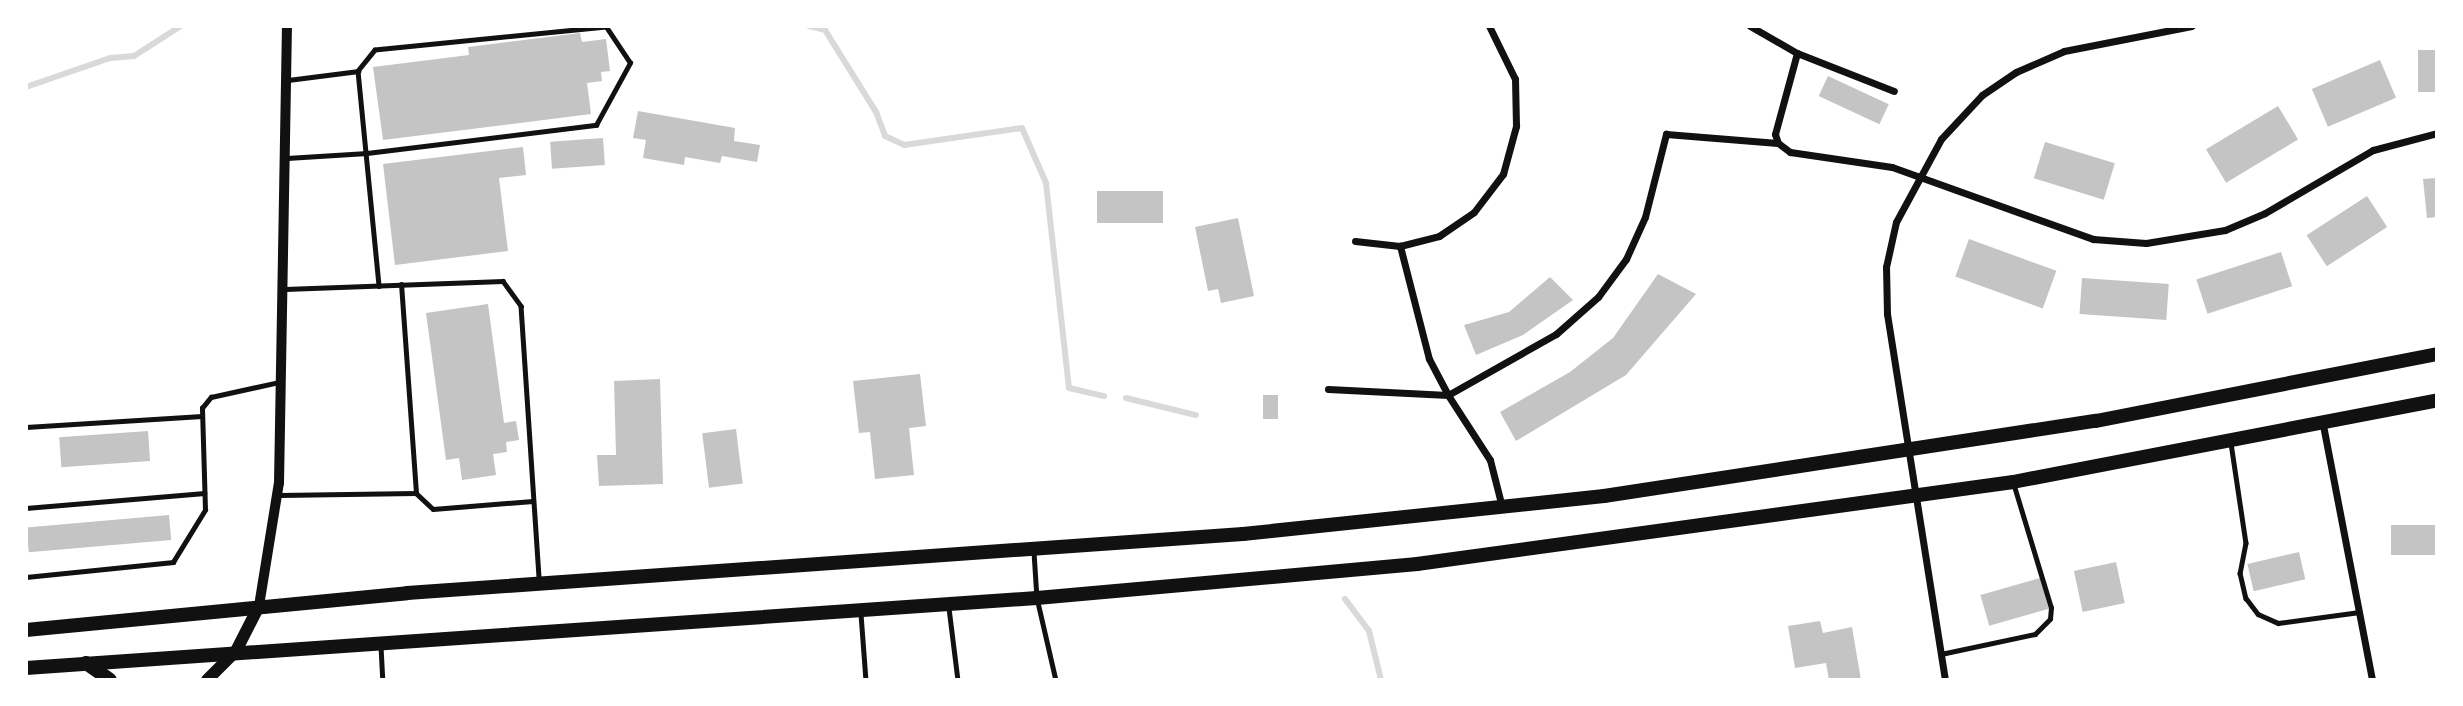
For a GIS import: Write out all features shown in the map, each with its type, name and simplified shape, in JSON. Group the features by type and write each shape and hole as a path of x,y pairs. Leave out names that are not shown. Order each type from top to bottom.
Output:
{"main road":[{"path":"26,630 259,606 1034,551 1502,507 1907,452 2095,421 2437,354"},
{"path":"26,668 236,651 1037,598 1417,564 2013,482 2323,425 2437,400"},
{"path":"207,680 236,651 259,606"},
{"path":"86,663 110,680"}],"street":[{"path":"259,606 278,495 287,26"},
{"path":"1355,241 1400,246 1439,236 1474,212 1503,174 1516,126 1516,79 1489,26"},
{"path":"1750,26 1797,53 1894,91"},
{"path":"1945,680 1887,314 1886,267 1896,222 1918,175 1964,111 2016,72 2064,51 2157,28 2192,26"},
{"path":"1778,143 1777,118 1797,53"},
{"path":"1328,389 1448,395 1556,334 1598,297 1626,259 1645,216 1666,134 1778,143 1790,152 1874,164 1918,175 2059,229 2093,239 2146,243 2225,230 2265,213 2373,150 2437,133"},
{"path":"1400,246 1429,359 1448,395 1490,460 1502,507"},
{"path":"2323,425 2372,680"}],"lane":[{"path":"283,158 367,153 596,125 630,63 606,27 375,50 358,71 285,80"},
{"path":"358,71 379,286"},
{"path":"280,290 503,281 521,306 539,585"},
{"path":"401,285 416,493 433,509 533,501"},
{"path":"26,577 173,562 205,510 202,416 211,397 279,382"},
{"path":"26,427 202,416"},
{"path":"2231,442 2246,543 2239,573 2246,598 2258,614 2278,622 2360,612"},
{"path":"1941,654 2035,634 2050,619 2052,608 2013,482"},
{"path":"26,508 204,493"},
{"path":"278,495 416,493"},
{"path":"1034,551 1037,598 1056,680"},
{"path":"949,604 958,680"},
{"path":"861,609 866,680"},
{"path":"380,642 383,680"}],"building":[{"path":"580,33 582,42 606,39 610,71 601,72 602,81 587,83 591,114 383,140 373,67 469,55 468,47"},
{"path":"2418,50 2437,50 2437,92 2418,92"},
{"path":"2380,60 2396,98 2328,127 2312,89"},
{"path":"1828,76 1889,104 1879,124 1819,96"},
{"path":"2278,106 2298,139 2226,183 2206,149"},
{"path":"638,111 735,128 734,141 760,145 757,162 722,156 720,163 685,157 684,165 643,158 646,140 633,138"},
{"path":"603,138 605,165 552,169 550,142"},
{"path":"2045,142 2115,163 2104,200 2034,178"},
{"path":"523,147 526,175 499,178 508,251 395,265 383,164"},
{"path":"2437,178 2437,217 2427,218 2423,179"},
{"path":"1097,191 1163,191 1163,223 1097,223"},
{"path":"2367,196 2387,227 2327,266 2307,235"},
{"path":"1238,218 1254,296 1221,303 1218,289 1208,291 1195,227"},
{"path":"1969,239 2056,271 2043,308 1955,277"},
{"path":"2281,252 2292,286 2207,314 2196,280"},
{"path":"1658,274 1696,294 1626,375 1516,441 1500,412 1570,372 1613,338"},
{"path":"1550,277 1573,300 1523,335 1476,355 1464,325 1509,312"},
{"path":"2082,278 2169,284 2166,320 2079,314"},
{"path":"488,304 504,423 516,421 519,440 506,442 507,452 493,454 496,475 462,480 459,458 446,460 426,313"},
{"path":"920,374 926,426 909,428 914,475 875,479 870,432 859,433 853,381"},
{"path":"660,379 663,484 599,486 597,455 616,455 614,381"},
{"path":"1263,395 1278,395 1278,419 1263,419"},
{"path":"736,429 743,484 709,488 702,433"},
{"path":"148,431 150,461 61,467 59,437"},
{"path":"169,515 171,540 29,552 27,527"},
{"path":"2391,525 2437,525 2437,555 2391,555"},
{"path":"2299,552 2305,579 2254,591 2247,564"},
{"path":"2116,562 2125,603 2083,612 2074,571"},
{"path":"2040,578 2049,609 1989,626 1980,595"},
{"path":"1820,621 1823,633 1852,627 1861,680 1829,680 1826,663 1795,668 1788,626"}],"waterway":[{"path":"26,87 110,58 134,56 181,26"},
{"path":"809,26 825,30 876,112 885,136 904,145 1022,128 1046,183 1069,388 1104,396"},
{"path":"1126,398 1196,415"},
{"path":"1345,599 1369,631 1381,680"}]}
